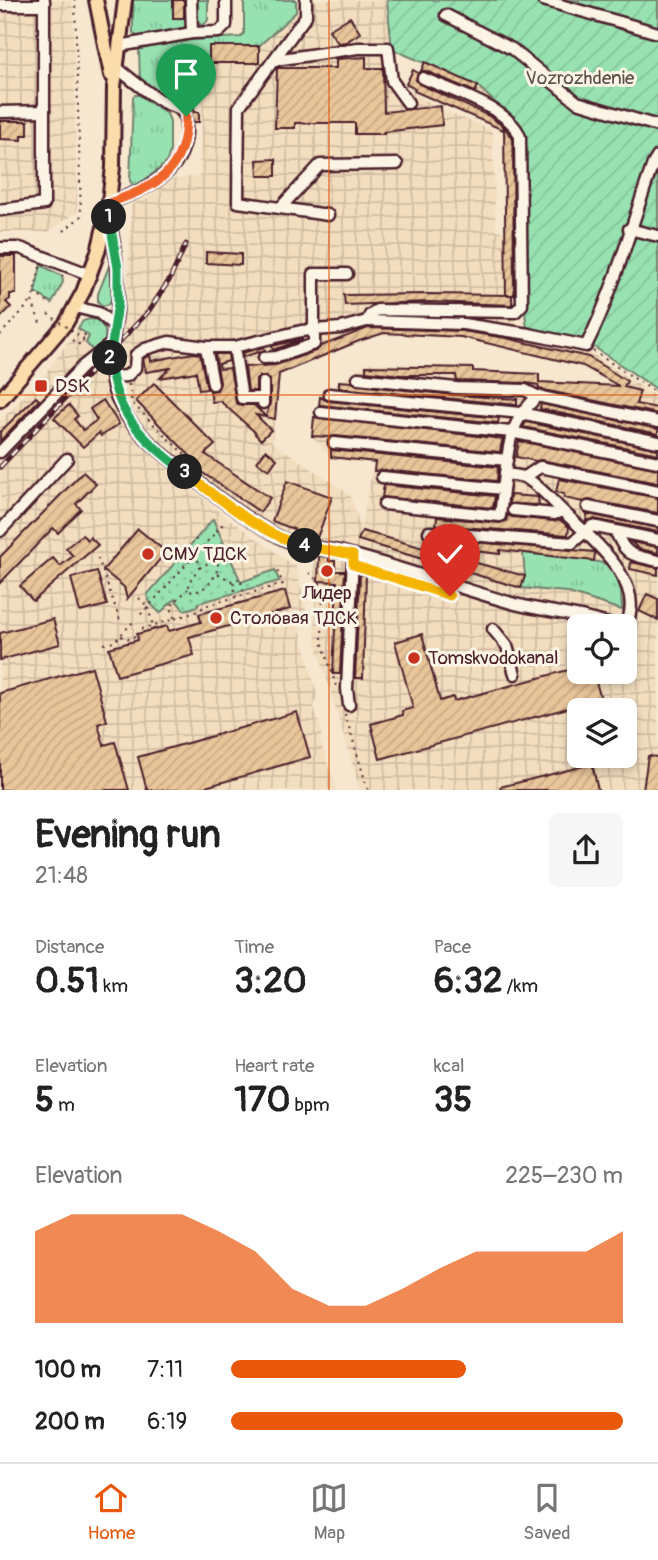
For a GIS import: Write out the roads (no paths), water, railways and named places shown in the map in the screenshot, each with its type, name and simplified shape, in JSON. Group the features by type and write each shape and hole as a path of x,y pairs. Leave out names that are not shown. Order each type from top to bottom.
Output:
{"main road":[{"path":"96,0 114,87"},
{"path":"0,400 46,347 75,307 91,275 108,207 113,167 114,87 125,0"}],"street":[{"path":"191,0 192,33"},
{"path":"119,46 192,33 219,32 226,25 226,0"},
{"path":"306,0 306,16 239,107 238,202 328,215"},
{"path":"543,0 658,33"},
{"path":"0,5 44,2 44,204 0,210"},
{"path":"446,15 512,49 577,102 658,126"},
{"path":"275,60 358,48 388,48 392,81 408,103"},
{"path":"116,67 152,95 180,109 186,116 186,135 175,161 158,181 108,207 118,268 118,303 111,344 111,377 117,398 144,438 217,498 282,538 353,560 567,615"},
{"path":"367,321 377,310 515,312 522,305 519,131 508,119 491,109 423,78"},
{"path":"0,112 44,111"},
{"path":"111,377 127,376 135,368 136,355 152,346 169,342 206,347 234,347 314,328 341,328 367,321 463,324 586,346 603,314 629,229 658,156"},
{"path":"280,208 320,165 397,164"},
{"path":"629,229 658,236"},
{"path":"0,248 20,248 91,275"},
{"path":"265,338 267,358 314,344 314,274 346,274"},
{"path":"75,307 99,313 114,326"},
{"path":"0,452 83,366 111,344"},
{"path":"206,347 213,384"},
{"path":"234,347 242,398 263,401 263,383"},
{"path":"359,378 457,388 525,390 537,396 658,422"},
{"path":"330,394 521,414 658,442"},
{"path":"384,504 500,516 511,432 521,414 537,396"},
{"path":"321,412 511,432 658,462"},
{"path":"334,443 507,460"},
{"path":"0,531 67,458"},
{"path":"525,477 540,467 658,491"},
{"path":"505,474 525,477 610,555 621,574 631,604 630,614"},
{"path":"382,477 503,489"},
{"path":"588,507 658,521"},
{"path":"513,510 554,514 562,510"},
{"path":"429,532 572,544 592,526 658,540"},
{"path":"616,532 622,547 630,554 658,561"},
{"path":"349,705 347,688 353,560"},
{"path":"493,629 507,646 515,674"}],"railway":[{"path":"0,467 148,312 170,279 186,244"}],"place":[{"name":"DSK","path":"41,386"},
{"name":"СМУ ТДСК","path":"148,554"},
{"name":"Лидер","path":"327,571"},
{"name":"Столовая ТДСК","path":"216,618"},
{"name":"Tomskvodokanal","path":"414,658"}],"park label":[{"name":"Vozrozhdenie","path":"580,78"}]}
